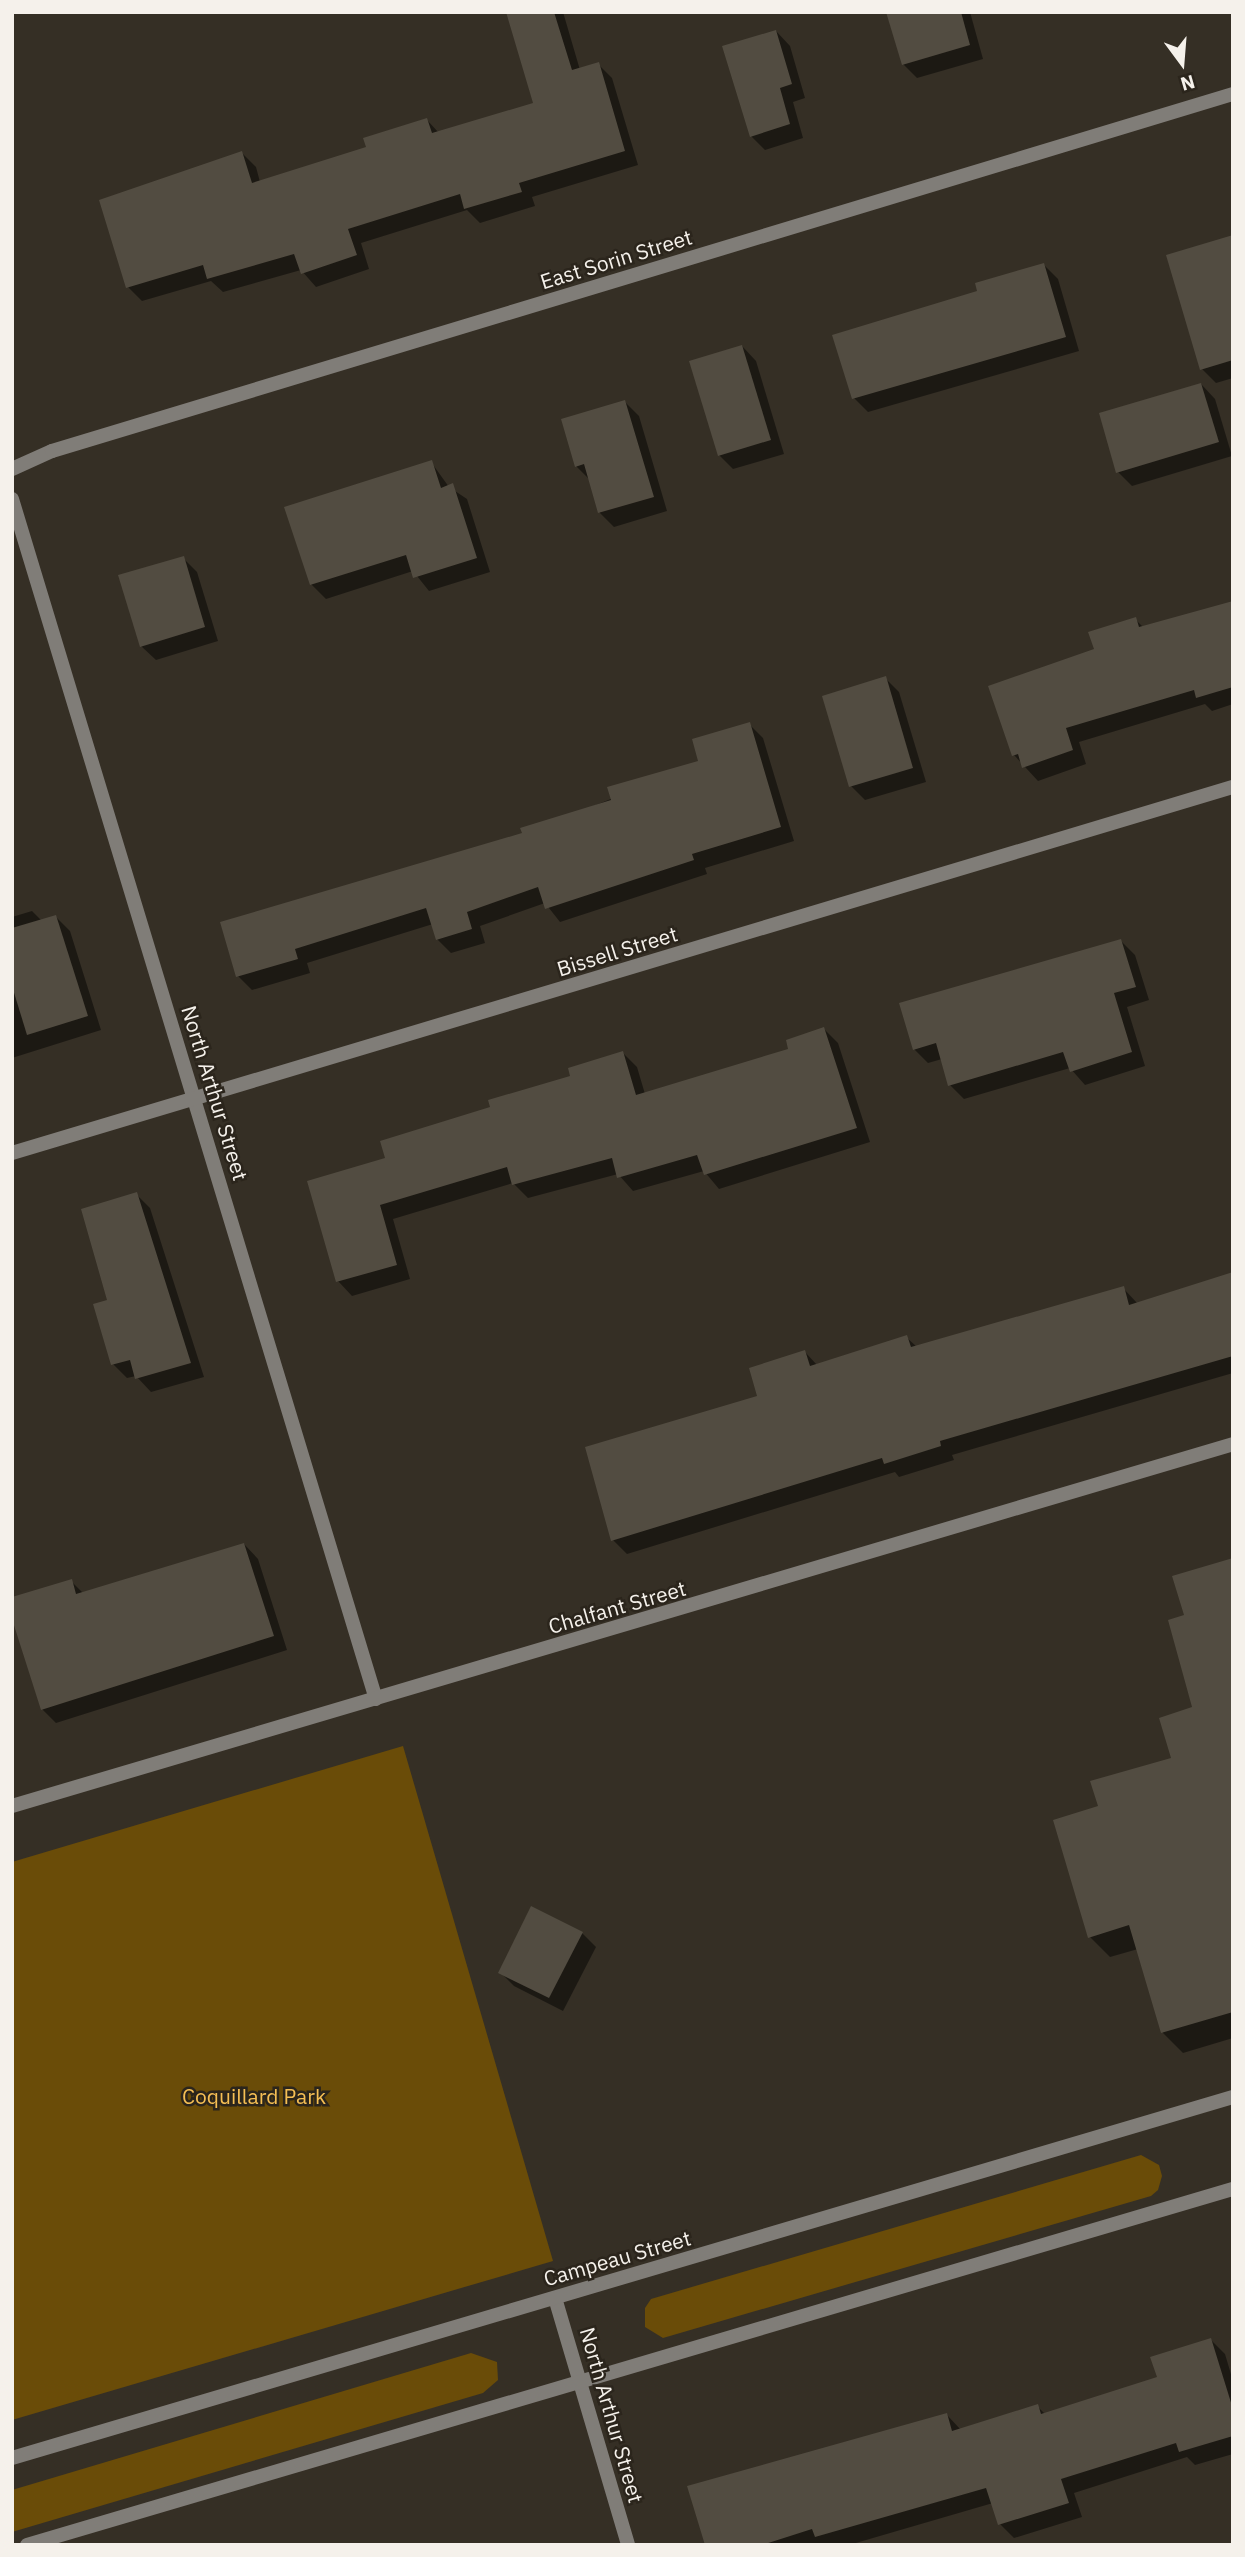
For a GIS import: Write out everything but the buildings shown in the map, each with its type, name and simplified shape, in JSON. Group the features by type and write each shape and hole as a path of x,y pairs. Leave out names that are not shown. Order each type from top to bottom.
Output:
{"street":[{"name":"East Sorin Street","path":"12,469 52,451 1233,94"},
{"name":"North Arthur Street","path":"12,499 376,1699"},
{"name":"Bissell Street","path":"12,1153 1233,787"},
{"name":"Chalfant Street","path":"12,1806 1233,1444"},
{"name":"Campeau Street","path":"12,2458 1233,2097"},
{"path":"27,2545 1233,2189"},
{"name":"North Arthur Street","path":"555,2298 628,2545"}],"green space":[{"name":"Coquillard Park","path":"403,1746 553,2261 12,2420 12,1862"},
{"path":"1141,2155 1159,2165 1162,2176 1158,2190 1151,2196 663,2338 645,2327 645,2308 651,2299"},
{"path":"471,2353 497,2362 498,2380 483,2393 12,2532 12,2490"}]}
